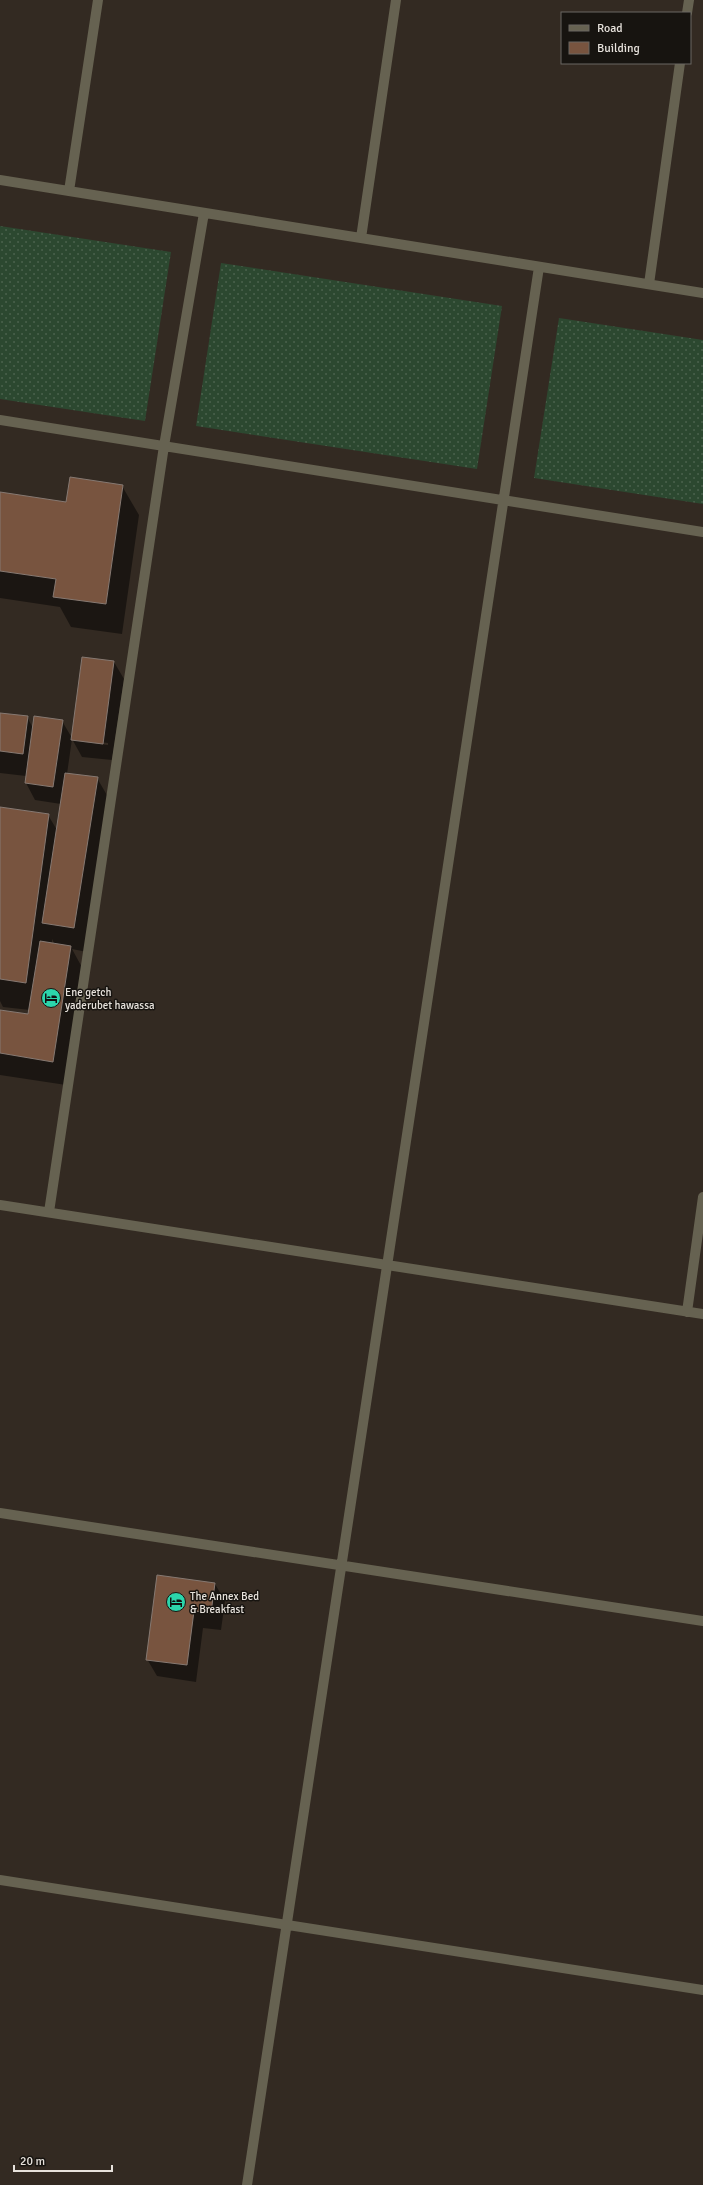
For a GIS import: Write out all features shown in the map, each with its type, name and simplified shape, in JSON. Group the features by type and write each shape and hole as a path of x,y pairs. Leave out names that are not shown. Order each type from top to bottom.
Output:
{"street":[{"path":"69,191 98,0"},
{"path":"361,238 396,0"},
{"path":"687,12 689,0"},
{"path":"649,284 680,64"},
{"path":"0,180 703,293"},
{"path":"49,1212 164,446 204,213"},
{"path":"247,2185 388,1265 502,500 539,267"},
{"path":"0,420 703,532"},
{"path":"687,1312 703,1196"},
{"path":"0,1205 703,1314"},
{"path":"0,1513 703,1621"},
{"path":"0,1880 703,1990"}],"green space":[{"path":"0,226 171,252 145,421 0,399"},
{"path":"221,263 502,306 477,469 196,426"},
{"path":"559,318 703,340 703,504 534,478"}],"building":[{"path":"70,477 123,485 106,604 53,597 56,579 0,571 0,492 66,502"},
{"path":"82,657 114,661 103,744 71,740"},
{"path":"0,713 28,716 23,754 0,751"},
{"path":"34,716 63,720 53,787 25,783"},
{"path":"65,773 98,777 74,928 42,923"},
{"path":"0,807 49,814 26,983 0,979"},
{"path":"40,941 71,946 53,1062 0,1053 0,1010 28,1014"},
{"path":"157,1575 215,1583 211,1613 194,1611 187,1665 146,1660"}],"place":[{"name":"Ene getch yaderubet hawassa","path":"51,998"},
{"name":"The Annex Bed & Breakfast","path":"176,1602"}]}
